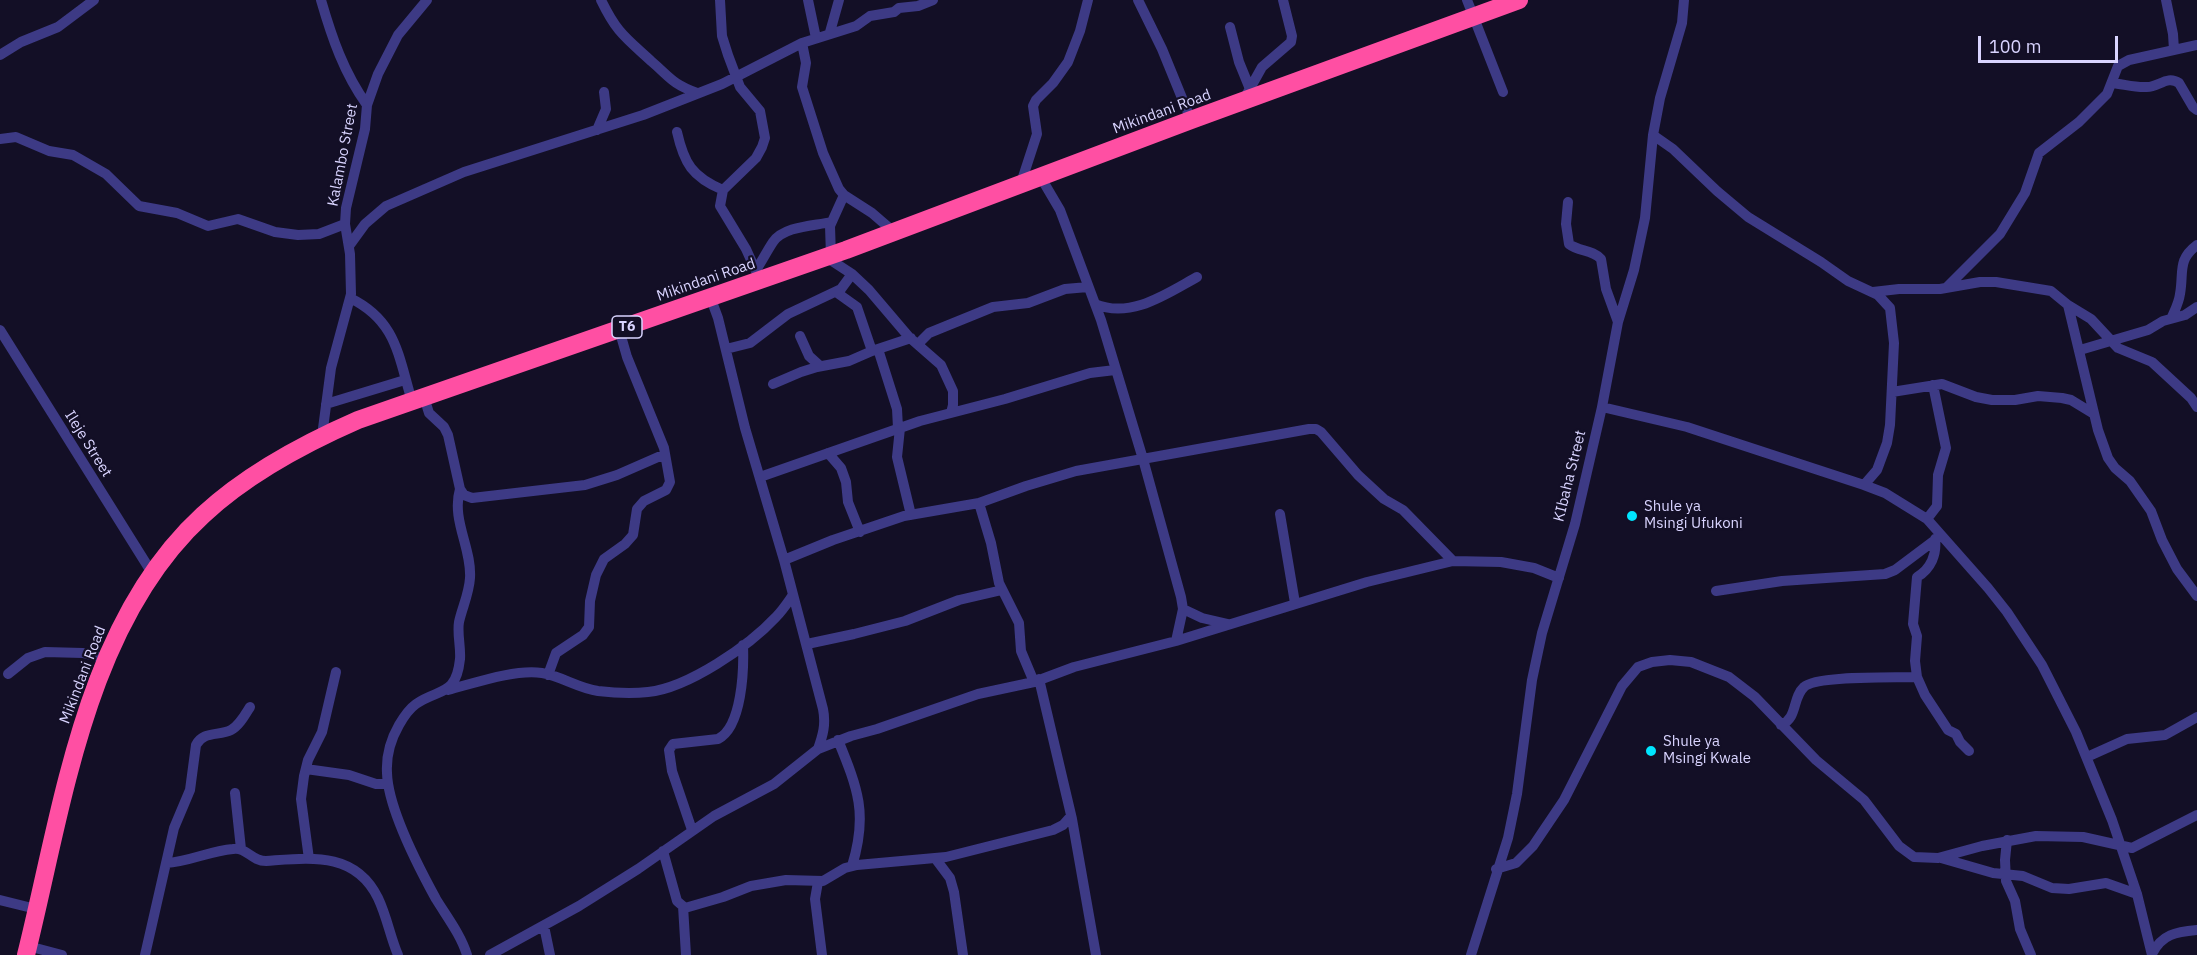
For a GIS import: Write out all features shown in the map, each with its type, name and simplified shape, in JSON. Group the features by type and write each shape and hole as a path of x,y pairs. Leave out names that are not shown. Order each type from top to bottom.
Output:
{"highway":[{"name":"Mikindani Road","path":"27,950 78,740 90,700 114,638 152,573 186,531 243,482 322,436 358,420 711,299 758,275 828,257 1191,120 1247,95 1471,8 1519,0"}],"street":[{"path":"0,55 21,42 58,27 81,6 94,0"},
{"path":"321,0 330,31 346,71 367,105"},
{"name":"Kalambo Street","path":"322,436 336,344 350,298 351,272 345,224 346,208 366,129 367,105 378,74 398,35 427,0"},
{"path":"601,0 611,22 630,44 678,86 697,93"},
{"path":"720,0 723,36 736,76 740,87 760,111 765,138 756,158 723,190 720,206 737,232 758,275"},
{"path":"808,0 816,38"},
{"path":"830,32 839,0"},
{"path":"349,246 365,224 386,206 471,169 643,115 722,84 802,43 830,32 856,26 870,16 894,12 899,8 918,6 933,0"},
{"path":"1021,183 1037,134 1034,106 1041,93 1053,83 1068,62 1080,31 1088,0"},
{"path":"1138,0 1191,120"},
{"path":"1247,95 1262,67 1291,42 1292,36 1283,0"},
{"name":"KIbaha Street","path":"1471,955 1496,869 1508,838 1532,680 1542,633 1575,524 1602,407 1618,322 1635,270 1645,218 1653,135 1660,98 1682,23 1684,0"},
{"path":"2166,0 2174,50"},
{"path":"1471,8 1503,92"},
{"path":"1230,27 1247,95"},
{"path":"802,43 806,63 802,87 823,153 844,195 872,213 894,232"},
{"path":"1947,287 2000,234 2028,185 2039,153 2079,122 2107,94 2116,70 2123,63 2197,45"},
{"path":"2112,83 2147,87 2167,80 2176,80 2197,110"},
{"path":"597,130 606,108 604,92"},
{"path":"677,132 683,157 688,166 713,186 723,190"},
{"path":"1653,135 1678,154 1748,217 1848,281 1873,292 1885,301 1892,313 1893,392 1887,443 1877,470 1864,485"},
{"path":"0,139 16,137 49,151 73,154 106,174 138,206 177,213 208,226 238,219 275,232 319,234 345,224"},
{"path":"1040,176 1060,210 1066,233 1095,304 1143,459 1183,609 1176,641"},
{"path":"844,195 831,222 828,257 852,274 869,290 914,341 941,365 953,394 951,413"},
{"path":"1568,202 1566,232 1569,244 1590,251 1601,259 1606,289 1618,322"},
{"path":"758,275 774,240 780,235 831,222"},
{"path":"2172,317 2180,295 2183,259 2188,251 2197,245"},
{"path":"726,350 750,343 788,314 836,292 846,285 852,274"},
{"path":"1095,304 1110,309 1141,304 1165,295 1197,277"},
{"path":"1873,292 1893,289 1920,290 1985,281 2051,291 2091,319 2110,341 2123,350 2152,362 2191,398 2197,407"},
{"path":"773,384 820,366 849,361 875,350 914,341 993,308 1028,303 1065,289 1088,287"},
{"path":"836,292 857,307 897,409 899,428 897,457 911,515"},
{"path":"350,298 369,307 387,326 405,380 448,435 460,489 464,495 472,498 572,488 617,475 665,454"},
{"path":"711,299 807,644 825,719 819,749"},
{"path":"2068,305 2102,446 2115,468 2130,482 2151,511 2177,570 2197,596"},
{"path":"2080,350 2148,330 2172,317 2185,315 2197,307"},
{"path":"548,675 556,653 583,635 589,627 590,601 596,575 604,559 630,540 635,528 637,509 644,501 662,493 669,486 665,454 627,357 619,329"},
{"name":"Ileje Street","path":"0,330 152,573"},
{"path":"800,336 809,356 820,366"},
{"path":"760,477 899,428 1090,373 1115,370"},
{"path":"326,404 405,380"},
{"path":"1893,392 1945,384 1976,397 1992,400 2015,400 2038,396 2062,398 2094,414"},
{"path":"1927,519 1937,506 1938,475 1946,448 1933,385"},
{"path":"1602,407 1687,427 1864,485 1886,493 1927,519 1938,537 1988,588 2042,665 2087,757 2121,844 2138,894 2152,954"},
{"path":"784,560 833,540 911,515 980,503 1034,483 1076,471 1316,429 1358,474 1384,498 1403,510 1454,561"},
{"path":"828,453 838,462 844,475 848,502 860,532"},
{"path":"448,690 460,662 459,623 470,579 470,562 457,508 460,489"},
{"path":"980,503 1002,590 1019,623 1021,651 1036,680 1071,816 1096,955"},
{"path":"1280,514 1295,603"},
{"path":"1716,591 1782,581 1885,574 1895,570 1938,537"},
{"path":"1938,537 1935,557 1917,577 1913,624 1917,636 1915,661 1917,677 1925,695 1948,730 1956,734 1969,751"},
{"path":"490,955 544,926 638,869 692,830 774,784 819,749 838,740 978,694 1176,641 1367,582 1454,561 1501,562 1534,568 1559,578"},
{"path":"807,644 905,621 959,600 1002,590"},
{"path":"467,955 424,876 397,814 388,784 388,753 399,725 415,705 448,690 523,673 548,675 599,691 649,692 677,685 697,676 743,645 777,617 794,595"},
{"path":"1183,609 1202,618 1231,624"},
{"path":"692,830 672,771 669,750 673,744 718,739 730,729 738,700 744,661 743,645"},
{"path":"8,674 28,658 45,652 83,653 106,659"},
{"path":"1496,869 1516,863 1533,846 1564,800 1622,686 1638,667 1652,662 1682,660 1704,666 1729,677 1744,687 1816,760 1864,800 1905,852 1914,857 1938,858 2023,876 2045,886 2060,889 2106,883 2138,894"},
{"path":"309,859 301,799 306,769 322,732 336,672"},
{"path":"1781,725 1791,718 1799,691 1810,682 1841,678 1917,677"},
{"path":"145,955 174,828 190,790 196,745 204,736 232,729 250,707"},
{"path":"2087,757 2127,739 2165,735 2197,717"},
{"path":"838,740 853,777 861,812 860,834 852,866"},
{"path":"306,769 349,775 376,784 388,784"},
{"path":"235,792 241,849"},
{"path":"1938,858 2007,840 2036,836 2062,836 2121,844 2125,848 2132,848 2165,829 2197,815"},
{"path":"683,906 712,901 751,886 795,880 818,882 852,866 935,858 1053,830 1063,825 1071,816"},
{"path":"2007,840 2006,881 2018,912 2020,929 2031,955"},
{"path":"166,863 193,860 214,852 241,849 261,861 309,859 339,863 354,868 364,877 379,899 398,955"},
{"path":"663,851 674,893 677,901 683,906 686,955"},
{"path":"935,858 950,878 963,955"},
{"path":"818,882 815,899 822,955"},
{"path":"0,900 36,909"},
{"path":"544,926 550,955"},
{"path":"2152,954 2166,935 2197,930"},
{"path":"27,950 62,955"}],"place":[{"name":"Shule ya Msingi Ufukoni","path":"1632,516"},
{"name":"Shule ya Msingi Kwale","path":"1651,751"}]}
